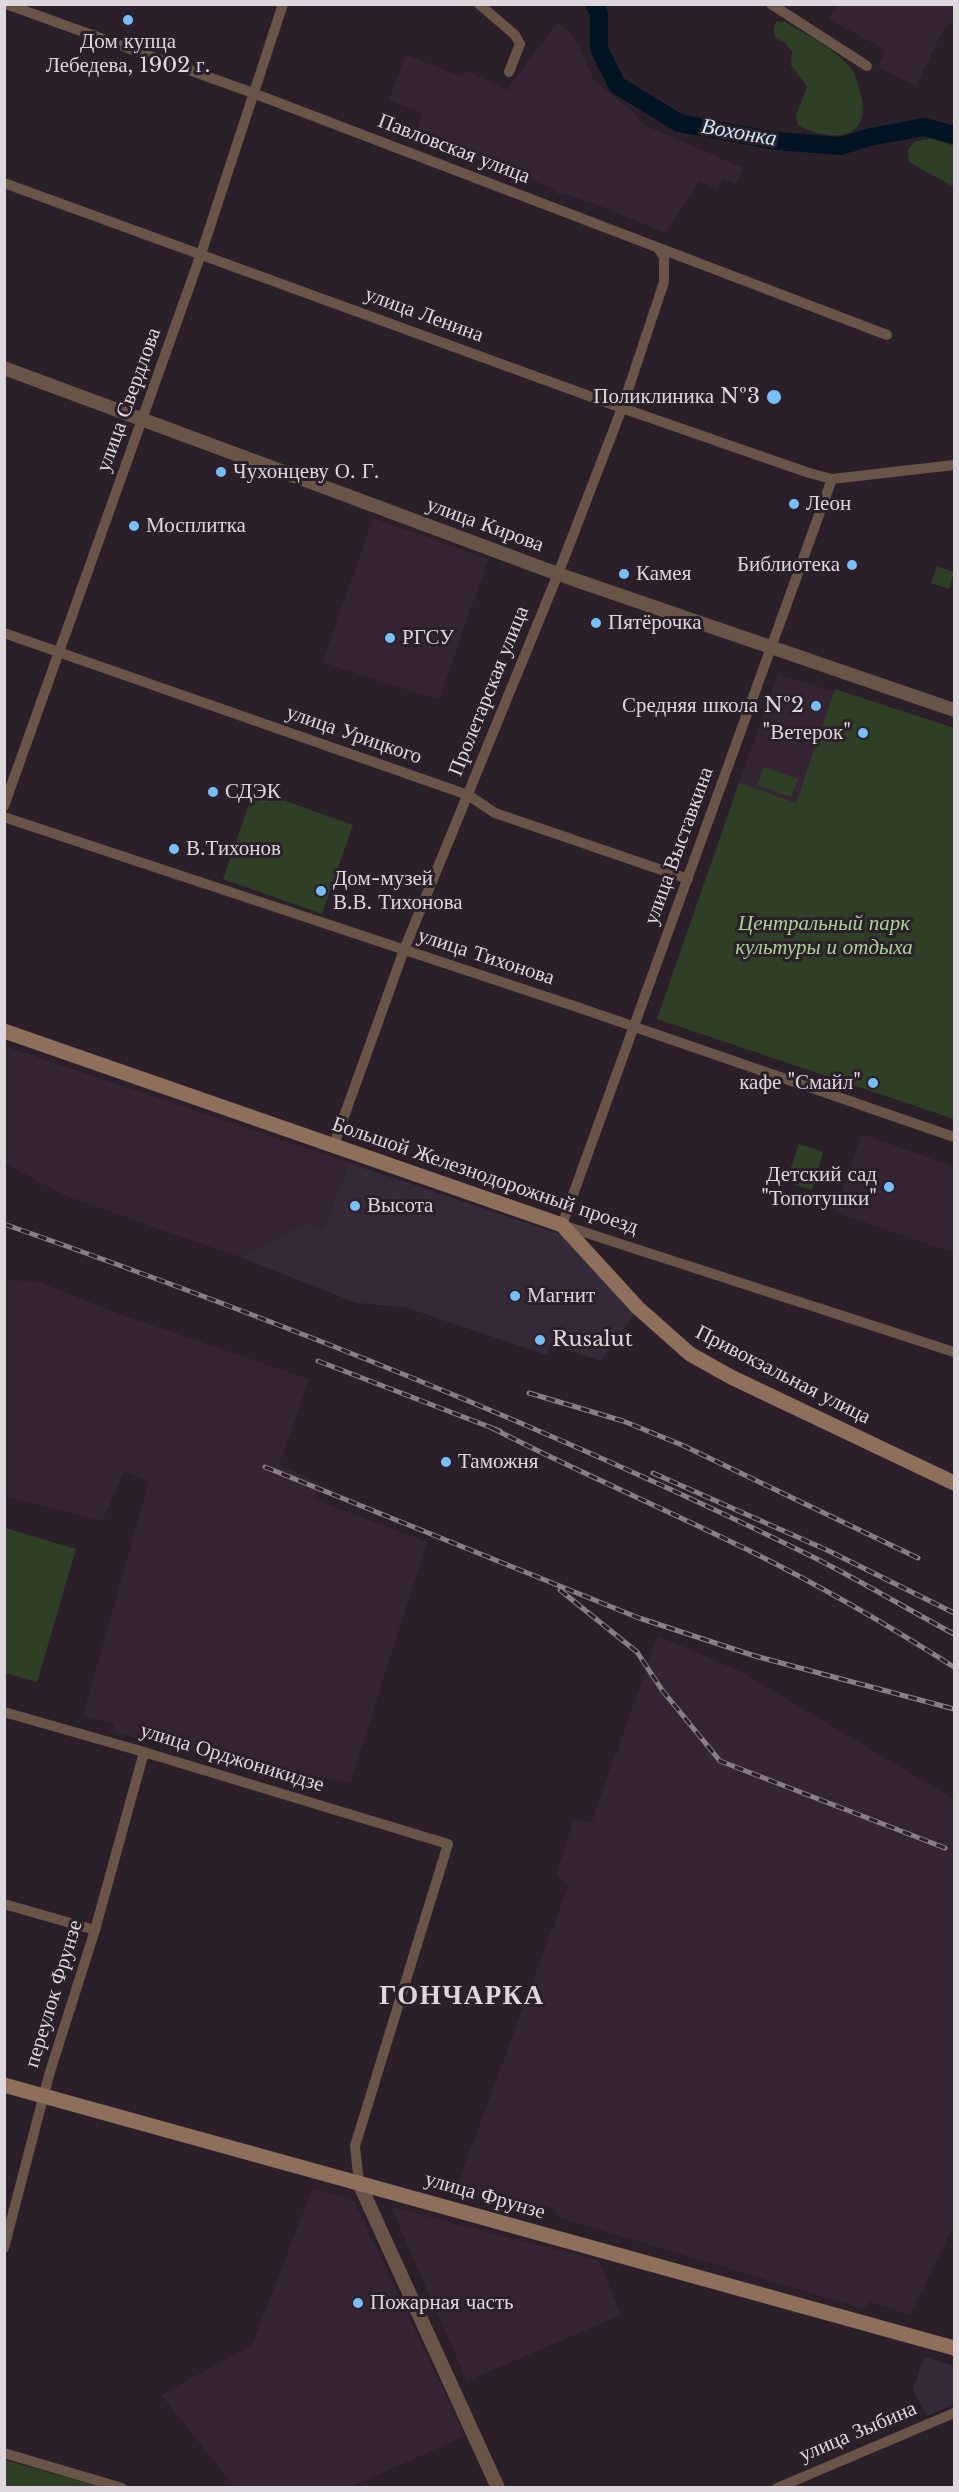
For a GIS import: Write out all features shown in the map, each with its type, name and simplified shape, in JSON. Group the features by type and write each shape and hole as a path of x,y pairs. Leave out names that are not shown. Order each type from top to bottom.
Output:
{"main road":[{"name":"Большой Железнодорожный проезд","path":"4,1031 562,1226"},
{"name":"Привокзальная улица","path":"562,1226 638,1308 690,1354 731,1377 954,1483"},
{"name":"улица Фрунзе","path":"4,2085 954,2348"}],"street":[{"name":"Павловская улица","path":"6,4 253,93 887,335"},
{"name":"улица Свердлова","path":"4,806 201,254 283,4"},
{"path":"479,4 515,35 520,44 509,72"},
{"path":"771,4 867,66"},
{"name":"улица Ленина","path":"4,183 622,408 832,479"},
{"name":"Пролетарская улица","path":"333,1147 404,950 558,574 622,408 664,282 664,257 657,247"},
{"name":"улица Кирова","path":"4,368 558,574 954,710"},
{"path":"832,479 954,465"},
{"name":"улица Выставкина","path":"562,1226 832,479"},
{"name":"улица Урицкого","path":"4,633 468,795 495,813 688,879"},
{"name":"улица Тихонова","path":"4,817 634,1027 954,1137"},
{"name":"Большой Железнодорожный проезд","path":"562,1226 954,1352"},
{"name":"улица Орджоникидзе","path":"4,1712 448,1844 356,2146 359,2183"},
{"name":"переулок Фрунзе","path":"4,2248 44,2096 95,1930 144,1752"},
{"path":"4,1904 95,1930"},
{"path":"359,2183 498,2487"},
{"name":"улица Зыбина","path":"777,2487 954,2414"},
{"path":"4,2453 122,2487"}],"shaded area":[{"path":"838,4 954,5 954,23 945,26 916,86 878,67 886,50 829,19"},
{"path":"558,22 573,35 594,80 634,113 642,124 743,168 736,184 722,178 717,189 699,181 666,233 600,206 563,193 556,194 556,190 439,143 425,139 422,145 412,141 423,113 389,100 406,55 462,77 466,70 507,90"},
{"path":"373,518 488,559 439,700 323,662"},
{"path":"778,674 834,692 796,804 739,783"},
{"path":"4,1046 349,1163 324,1230 305,1223 240,1257 66,1196 5,1163"},
{"name":"Детский сад \"Топотушки\"","path":"862,1134 954,1167 954,1253 835,1212"},
{"path":"349,1163 565,1236 634,1314 601,1361 551,1345 547,1355 405,1307 357,1303 240,1257 305,1223 324,1229"},
{"path":"4,1279 41,1283 121,1315 309,1379 279,1464 319,1484 313,1499 427,1542 350,1783 133,1737 113,1731 114,1724 83,1716 149,1481 124,1471 102,1521 5,1496"},
{"path":"658,1636 741,1672 954,1799 954,2225 910,2315 868,2301 865,2309 557,2217 555,2210 546,2206 539,2212 456,2189 569,1884 556,1876 574,1819 591,1824"},
{"path":"313,2188 354,2201 465,2436 350,2487 235,2487 161,2395 252,2345"},
{"path":"391,2207 599,2261 621,2315 467,2381"},
{"path":"924,2357 954,2366 954,2404 927,2416 913,2390"}],"green space":[{"path":"776,21 785,22 821,43 838,55 852,70 862,100 862,114 859,125 852,131 843,135 820,134 798,125 796,115 807,87 791,65 792,51 784,42 775,38"},
{"path":"931,138 954,146 954,187 909,162 908,150 914,142"},
{"path":"937,566 954,572 949,589 931,583"},
{"name":"Центральный парк культуры и отдыха","path":"835,689 954,728 954,1119 657,1019 739,783 796,803"},
{"path":"764,767 798,779 791,797 757,785"},
{"path":"254,790 353,825 322,914 223,879"},
{"path":"799,1144 823,1152 812,1190 786,1182"},
{"path":"5,1528 76,1549 37,1682 5,1673"},
{"path":"5,2460 100,2487 5,2487"}],"waterway":[{"name":"Вохонка","path":"594,4 599,14 599,49 617,85 679,123 776,141 841,146 870,137 924,127 954,135"}],"railway":[{"path":"4,1224 210,1299 414,1378 615,1464 813,1557 954,1634"},
{"path":"318,1361 500,1431"},
{"path":"529,1393 623,1421 682,1445 918,1558"},
{"path":"492,1428 775,1563 853,1606 954,1667"},
{"path":"265,1467 639,1618 755,1656 954,1709"},
{"path":"653,1473 829,1551 954,1613"},
{"path":"560,1590 637,1652 662,1690 720,1761 945,1848"}],"place":[{"name":"Дом купца Лебедева, 1902 г.","path":"128,20"},
{"name":"Поликлиника №3","path":"774,397"},
{"name":"Чухонцеву О. Г.","path":"221,472"},
{"name":"Леон","path":"794,504"},
{"name":"Мосплитка","path":"134,526"},
{"name":"Библиотека","path":"852,565"},
{"name":"Камея","path":"624,574"},
{"name":"Пятёрочка","path":"596,623"},
{"name":"РГСУ","path":"390,638"},
{"name":"Средняя школа №2","path":"816,706"},
{"name":"\"Ветерок\"","path":"863,733"},
{"name":"СДЭК","path":"213,792"},
{"name":"В.Тихонов","path":"174,849"},
{"name":"Дом-музей В.В. Тихонова","path":"321,891"},
{"name":"кафе \"Смайл\"","path":"873,1083"},
{"name":"Детский сад \"Топотушки\"","path":"889,1187"},
{"name":"Высота","path":"355,1206"},
{"name":"Магнит","path":"515,1296"},
{"name":"Rusalut","path":"540,1340"},
{"name":"Таможня","path":"446,1462"},
{"name":"Пожарная часть","path":"358,2303"}],"district":[{"name":"ГОНЧАРКА","path":"462,1996"}]}
